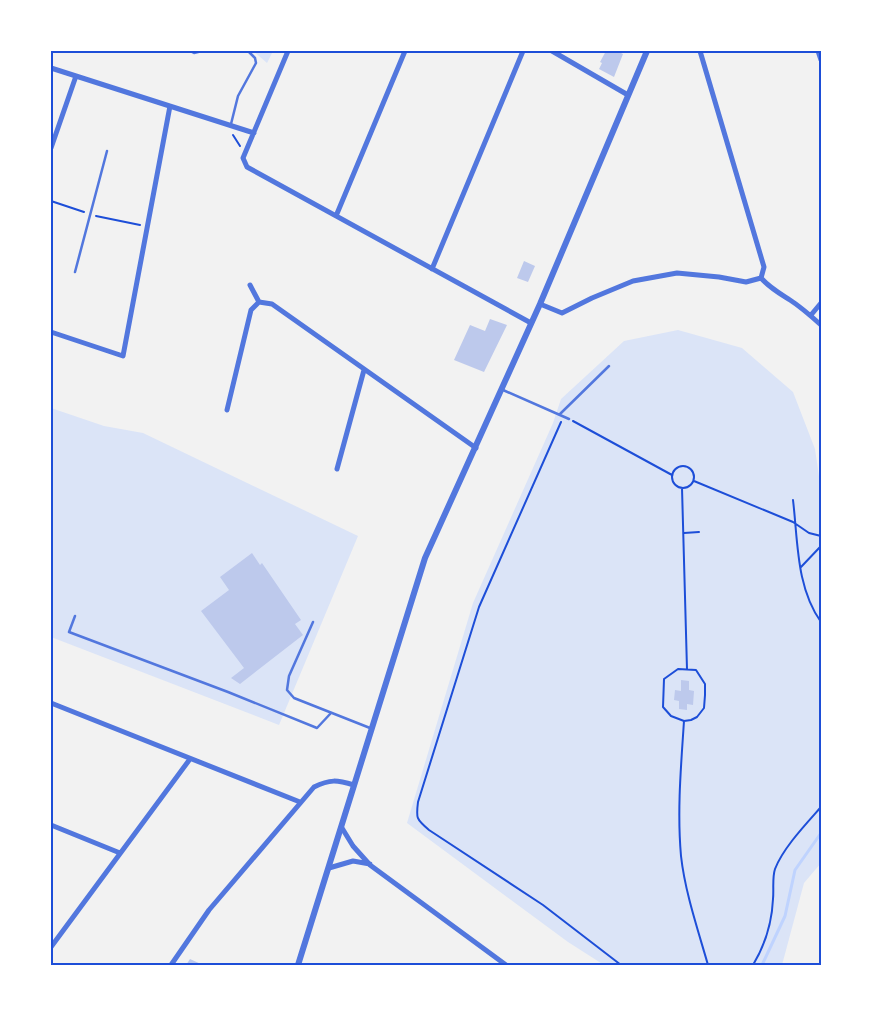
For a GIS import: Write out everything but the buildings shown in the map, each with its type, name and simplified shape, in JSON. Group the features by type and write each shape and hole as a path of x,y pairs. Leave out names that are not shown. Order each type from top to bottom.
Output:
{"street":[{"path":"288,51 243,158 247,167 532,324"},
{"path":"336,216 405,51"},
{"path":"432,269 523,51"},
{"path":"552,51 628,95"},
{"path":"298,965 425,558 532,324 647,51"},
{"path":"700,51 764,267 761,278"},
{"path":"818,51 821,60"},
{"path":"51,68 254,133"},
{"path":"51,148 76,76"},
{"path":"51,332 123,356 170,106"},
{"path":"540,304 562,312 633,281 677,273 746,282 761,278"},
{"path":"761,278 768,287 811,315 821,325"},
{"path":"250,285 259,302"},
{"path":"259,302 272,304 476,448"},
{"path":"227,410 251,310 259,302"},
{"path":"811,315 821,303"},
{"path":"337,469 364,370"},
{"path":"51,703 300,802"},
{"path":"52,945 190,759"},
{"path":"171,965 209,910 314,787 325,781 340,781 354,785"},
{"path":"51,825 120,853"},
{"path":"342,828 353,846 370,864 506,965"},
{"path":"328,868 353,861 370,864"}],"lane":[{"path":"190,51 194,53 202,51"},
{"path":"229,125 238,96 256,63 255,58 248,51"},
{"path":"76,272 106,151"},
{"path":"560,414 610,366"},
{"path":"502,390 569,419"},
{"path":"76,616 69,632 317,728 331,713"},
{"path":"313,622 289,676 287,690 294,698 372,728"}],"path":[{"path":"229,125 245,154"},
{"path":"51,201 90,214 147,227"},
{"path":"564,416 479,607 418,802 416,817 429,830 543,905 621,965"},
{"path":"569,419 672,475"},
{"path":"680,466 688,467 694,473 694,481 689,487 682,488 673,482 672,475 680,466"},
{"path":"694,481 796,524 809,533 821,536"},
{"path":"682,488 687,669"},
{"path":"793,500 800,568 806,593 821,622"},
{"path":"683,533 699,532"},
{"path":"800,568 821,546"},
{"path":"678,669 696,670 705,684 704,708 697,717 684,721 671,716 663,707 664,679 678,669"},
{"path":"684,721 678,796 681,858 708,965"},
{"path":"753,965 759,956 770,923 774,871 795,838 821,807"}],"shaded area":[{"path":"253,51 273,51 267,63"},
{"path":"678,330 742,348 793,392 815,449 821,490 821,863 804,883 782,965 604,965 568,942 407,823 473,603 553,423 561,399 624,341"},
{"path":"51,408 104,426 143,433 358,536 279,725 51,637"}],"waterway":[{"path":"762,965 785,916 795,870 821,833"}]}
